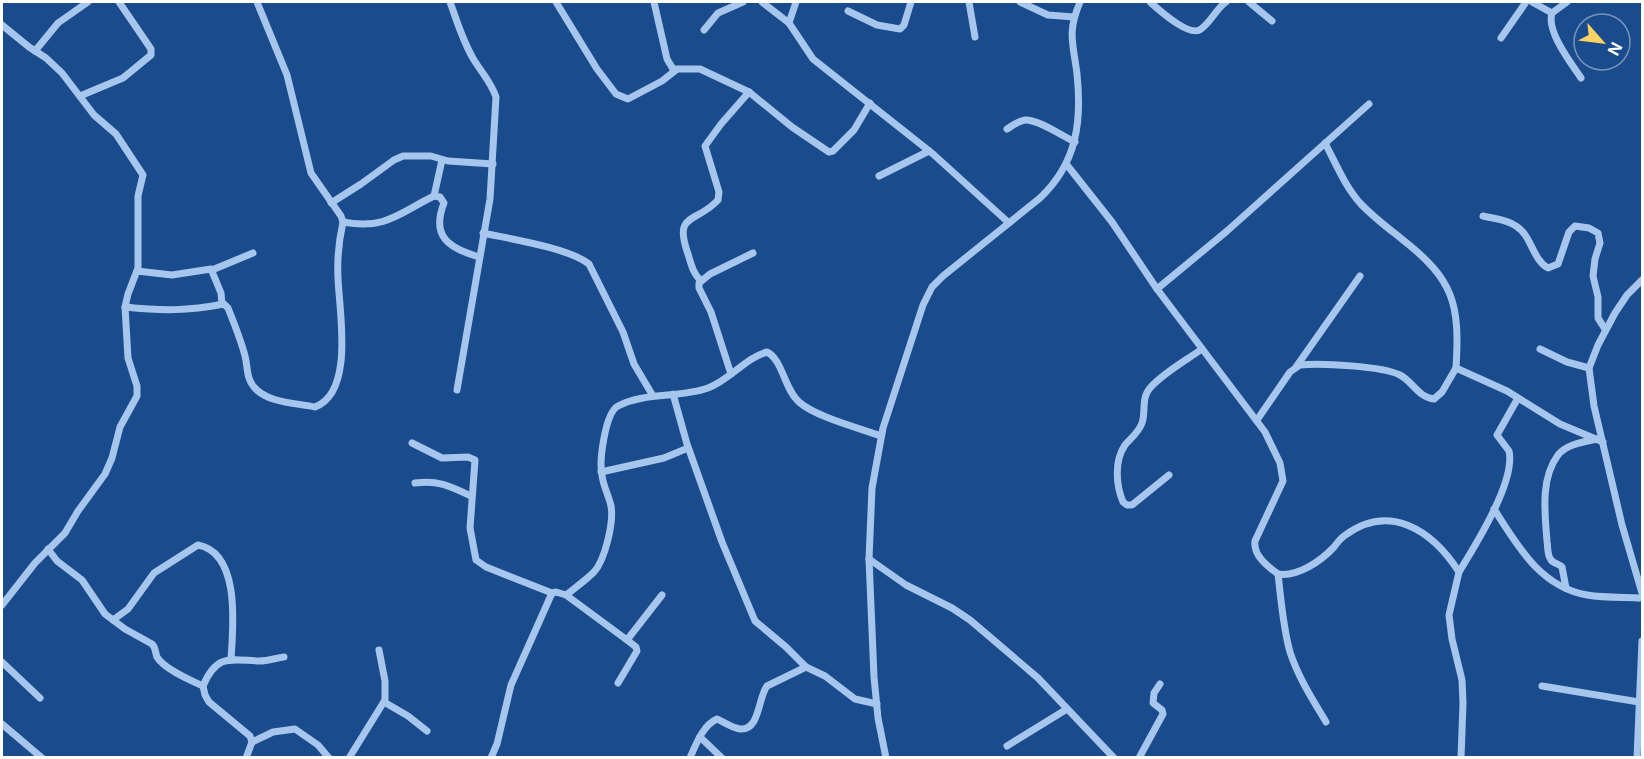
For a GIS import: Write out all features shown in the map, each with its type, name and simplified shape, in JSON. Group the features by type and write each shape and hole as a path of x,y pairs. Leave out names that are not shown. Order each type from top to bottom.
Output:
{"street":[{"path":"35,51 58,23 88,2"},
{"path":"80,96 123,78 150,55 151,49 119,2"},
{"path":"212,270 221,293 222,304 226,306 231,316 246,358 248,376 254,388 272,398 287,402 315,407 322,404 328,398 337,380 342,360 343,340 337,265 343,222 311,173 290,84 257,2"},
{"path":"450,2 464,40 491,83 496,97 490,200 457,390"},
{"path":"556,2 597,69 616,94 628,99 662,81 676,70 700,69 748,92 792,127 829,152 833,151 854,130 870,103"},
{"path":"654,2 667,59 676,70"},
{"path":"704,30 718,13 743,2"},
{"path":"762,2 789,22 813,59 929,151 1009,222"},
{"path":"789,22 796,2"},
{"path":"848,11 877,25 900,29 904,25 911,2"},
{"path":"969,2 975,38"},
{"path":"1020,2 1047,15 1074,18"},
{"path":"886,758 877,704 869,559 872,488 881,436 923,305 932,287 1051,188 1066,165 1075,142 1079,108 1072,36 1074,18 1080,2"},
{"path":"1150,2 1171,19 1196,32 1203,28 1226,2"},
{"path":"1248,2 1272,21"},
{"path":"1501,38 1526,2"},
{"path":"1532,2 1552,13"},
{"path":"1567,2 1552,13 1550,20 1556,36 1581,78"},
{"path":"2,26 46,58 62,73 94,115 116,134 143,175 138,196 137,271 125,308 128,358 137,396 120,427 112,458 105,474 78,511 69,528 34,562 2,605"},
{"path":"731,374 711,312 699,288 700,280 694,273 682,231 689,220 718,200 719,192 705,147 748,92"},
{"path":"1157,289 1191,262 1369,104"},
{"path":"1007,129 1021,121 1035,121 1075,142"},
{"path":"1296,367 1307,364 1392,372 1402,376 1425,397 1434,399 1442,392 1456,368 1456,316 1451,295 1442,277 1424,256 1362,205 1351,192 1325,143"},
{"path":"879,176 929,151"},
{"path":"331,203 398,157 431,156 442,160 493,164"},
{"path":"434,196 442,160"},
{"path":"1066,165 1112,222 1157,289 1257,420 1275,451 1283,473 1283,481 1255,546 1258,556 1278,574 1286,638 1291,654 1301,680 1326,722"},
{"path":"343,222 357,225 383,223 434,196 443,199 444,202 438,224 440,233 446,241 466,253 479,257"},
{"path":"1483,216 1500,219 1518,227 1530,242 1540,262 1548,268 1558,264 1569,232 1575,226 1589,228 1598,233 1600,243 1593,276 1598,297 1598,318 1605,330"},
{"path":"483,233 556,251 583,259 589,264 619,324 634,364 653,396"},
{"path":"137,271 172,275 212,270 253,253"},
{"path":"700,280 753,253"},
{"path":"1257,420 1360,276"},
{"path":"1642,280 1627,295 1605,330 1589,368 1600,440 1622,525 1642,583 1642,593"},
{"path":"125,308 178,311 222,304"},
{"path":"1168,475 1132,505 1123,502 1117,463 1125,446 1140,429 1146,394 1162,378 1202,349"},
{"path":"1540,349 1567,362 1589,368"},
{"path":"566,595 595,571 604,553 612,518 612,507 601,472 607,426 613,410 618,406 653,396 708,388 755,357 767,352 776,358 788,388 798,402 817,412 881,436"},
{"path":"1456,368 1508,391 1560,424 1600,440"},
{"path":"673,394 688,448 722,542 755,621 806,667 825,676 855,699 877,704"},
{"path":"1461,758 1464,703 1462,680 1449,615 1460,572 1494,509 1509,472 1510,456 1507,447 1497,435 1518,398"},
{"path":"1566,588 1562,567 1552,561 1548,554 1545,515 1547,482 1558,455 1563,450 1573,445 1600,440"},
{"path":"412,443 442,458 473,458 475,463 470,528 476,560 486,567 552,593 566,595 627,640 637,651 618,683"},
{"path":"601,472 664,458 688,448"},
{"path":"415,483 432,481 441,483 471,496"},
{"path":"1494,509 1528,560 1557,584 1586,595 1642,598"},
{"path":"1278,574 1290,574 1315,563 1342,537 1361,526 1376,521 1403,523 1425,535 1452,560 1460,572"},
{"path":"113,620 128,609 158,569 198,545 204,546 219,559 231,587 234,613 231,659"},
{"path":"48,549 57,561 82,580 100,607 113,620 155,646 157,657 169,668 203,686"},
{"path":"869,559 906,585 952,608 970,620 1019,661 1114,758"},
{"path":"491,758 497,744 511,685 552,593"},
{"path":"627,640 662,595"},
{"path":"1637,758 1642,641"},
{"path":"349,758 384,702 385,681 379,650"},
{"path":"246,758 252,742 250,736 209,702 203,686 220,663 231,659 264,661 284,657"},
{"path":"2,662 40,698"},
{"path":"690,758 706,728 717,719 740,729 747,727 756,717 762,692 767,686 806,667"},
{"path":"1139,758 1163,714 1152,699 1160,684"},
{"path":"1542,686 1639,702"},
{"path":"384,702 428,731"},
{"path":"1007,746 1067,709"},
{"path":"2,724 42,758"},
{"path":"252,742 273,732 295,729 318,745 329,758"},
{"path":"700,737 722,758"}]}
